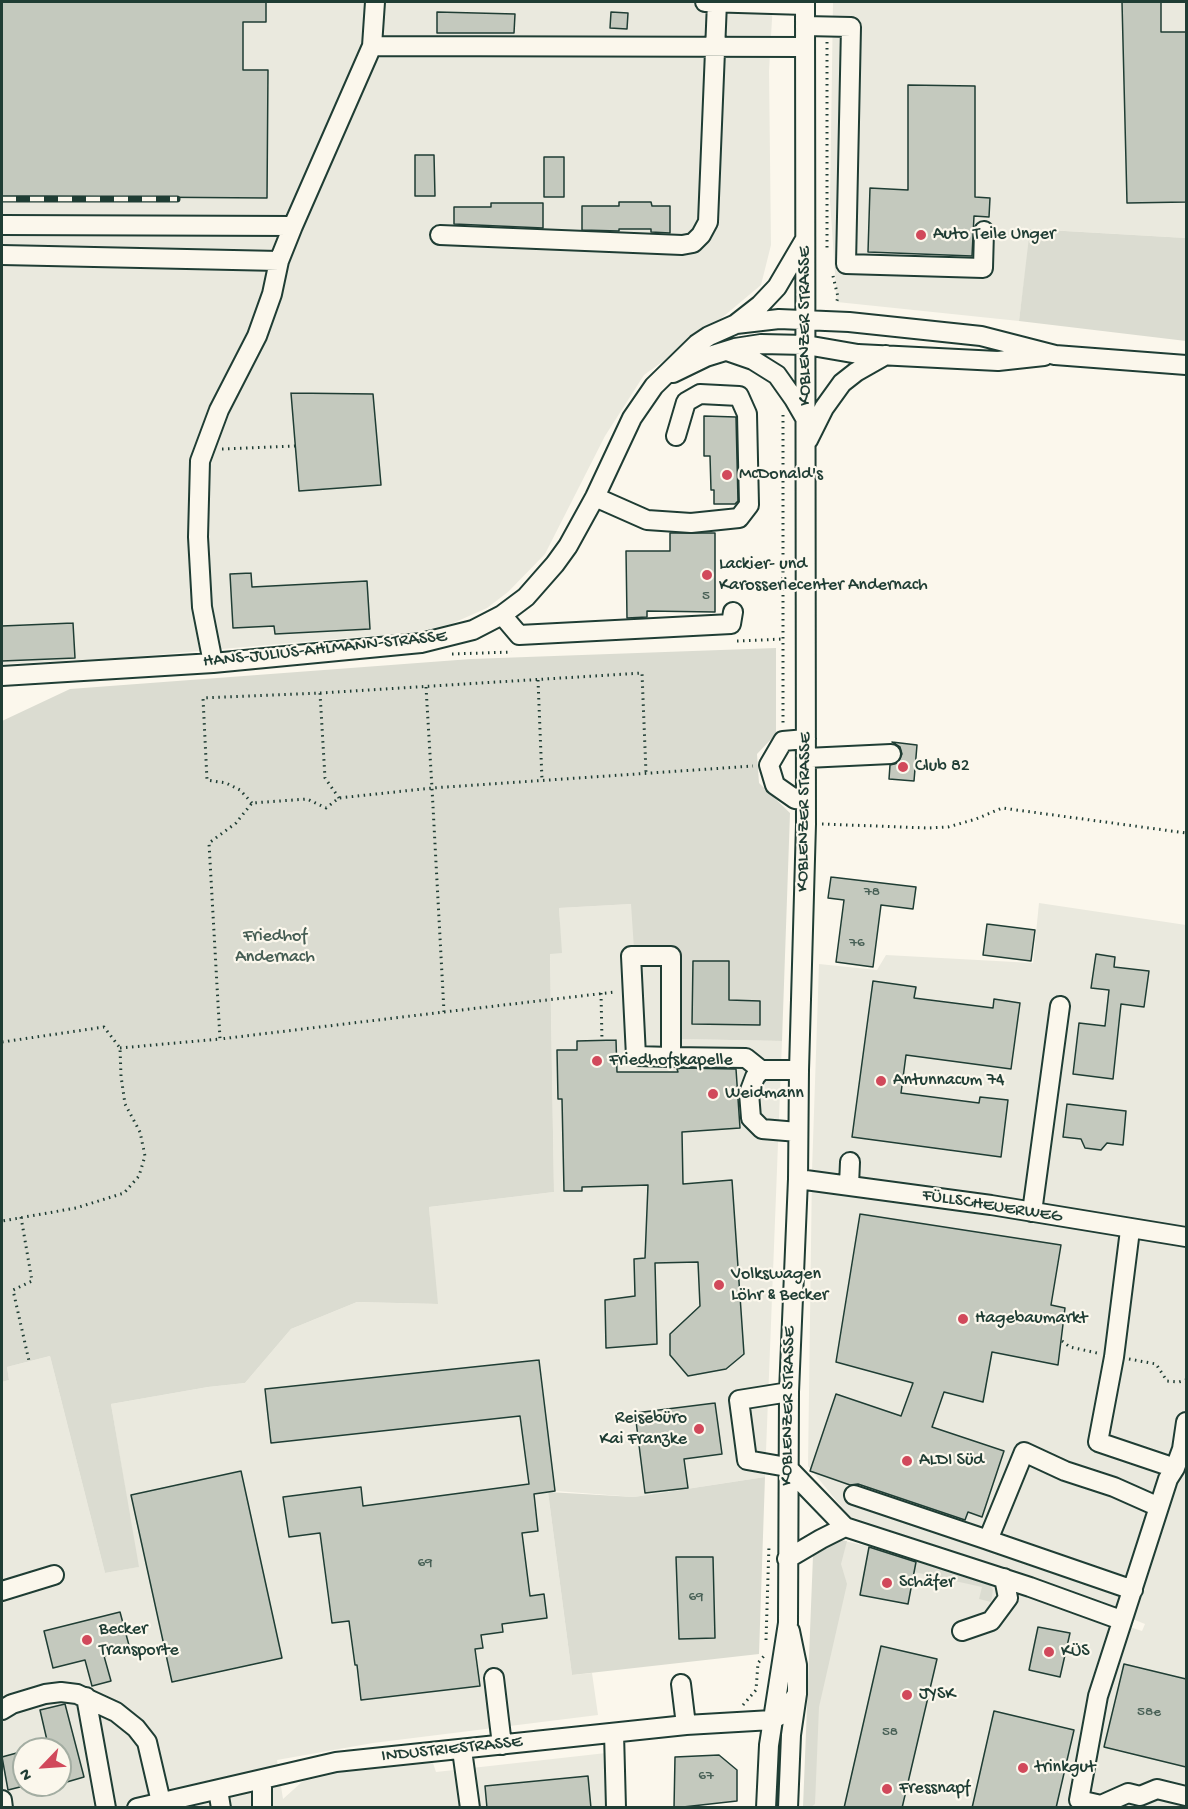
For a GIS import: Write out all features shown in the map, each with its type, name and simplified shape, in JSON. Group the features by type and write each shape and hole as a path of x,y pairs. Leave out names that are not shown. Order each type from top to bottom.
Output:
{"street":[{"path":"213,663 202,607 198,537 200,461 219,410 257,336 272,294 279,261 372,46 375,2"},
{"path":"705,2 805,3"},
{"path":"440,235 682,245 693,243 701,236 708,222 717,2"},
{"name":"KOBLENZER STRASSE","path":"766,1808 772,1720 788,1623 787,1467 798,1179 806,824 805,3"},
{"path":"805,26 851,27 846,264 983,268 984,231"},
{"path":"372,46 805,47"},
{"path":"2,225 293,226"},
{"name":"HANS-JULIUS-AHLMANN-STRASSE","path":"736,324 760,305 777,287 805,240"},
{"path":"2,255 279,261"},
{"name":"HANS-JULIUS-AHLMANN-STRASSE","path":"2,676 213,663 422,643 460,634 502,615 526,597 568,546 595,497 636,411 660,380 697,344 736,324 761,320 849,322 981,336 1055,355"},
{"name":"HANS-JULIUS-AHLMANN-STRASSE","path":"660,380 706,357 761,344 806,345 835,351 998,361 1055,355"},
{"path":"725,351 745,357 777,375 806,421"},
{"path":"806,444 824,408 842,383 886,355"},
{"path":"1055,355 1186,365"},
{"path":"595,497 647,520 690,523 739,518 749,505 747,414 739,396 700,394 686,402 676,436"},
{"path":"502,615 519,635 731,624 733,612"},
{"path":"806,800 795,799 775,784 769,765 783,741 806,748 891,754"},
{"path":"671,1057 671,956 631,956 636,1056 671,1057 746,1058 761,1070 799,1070"},
{"path":"1032,1212 1060,1006"},
{"path":"761,1070 754,1077 749,1094 751,1118 762,1129 798,1132"},
{"path":"849,1185 850,1162"},
{"name":"FÜLLSCHEUERWEG","path":"798,1179 1032,1212 1186,1238"},
{"path":"1130,1230 1114,1357 1098,1443 1175,1468"},
{"path":"789,1392 739,1400 747,1460 787,1467 846,1527 1004,1578 1121,1620"},
{"path":"1186,1422 1182,1449 1168,1479 1098,1696 1079,1800 1101,1805 1128,1793 1140,1796 1156,1789 1186,1796"},
{"path":"988,1540 1024,1452 1065,1471 1114,1487 1159,1507"},
{"path":"854,1495 1133,1590"},
{"path":"787,1559 846,1527"},
{"path":"1030,1587 1030,1575 1035,1556"},
{"path":"2,1591 54,1575"},
{"path":"962,1631 991,1622 1008,1598 1004,1578"},
{"name":"KOBLENZER STRASSE","path":"788,1623 797,1665 798,1695 790,1754 788,1808"},
{"path":"494,1678 502,1745"},
{"path":"681,1684 686,1725"},
{"path":"2,1710 12,1704 45,1694 77,1694 116,1712 136,1728 147,1742 161,1802"},
{"path":"790,1754 782,1728 772,1720 784,1713 798,1695"},
{"path":"86,1697 106,1808"},
{"name":"INDUSTRIESTRASSE","path":"137,1808 161,1802 220,1798 262,1780 336,1762 686,1725 772,1720"},
{"path":"614,1733 616,1808"},
{"path":"462,1750 470,1808"},
{"path":"262,1780 262,1808"},
{"path":"2,1800 3,1808"}],"path":[{"path":"783,414 783,741"},
{"path":"204,449 295,446"},
{"path":"252,803 240,790 226,783 207,780 203,698 642,674 646,773"},
{"path":"538,680 542,780"},
{"path":"426,687 444,1012"},
{"path":"320,693 325,778 339,798"},
{"path":"220,1039 209,843 236,823 252,803 307,799 326,808 339,798 432,788 769,765"},
{"path":"806,824 948,827 1002,808 1186,833"},
{"path":"120,1047 220,1039 601,993 633,992"},
{"path":"601,993 602,1041"},
{"path":"2,1042 104,1027 120,1047 125,1104 140,1132 145,1156 139,1176 124,1193 76,1208 2,1221"},
{"path":"21,1217 32,1281 13,1290 29,1361"},
{"path":"1156,1364 1167,1382 1186,1380"},
{"path":"766,1642 769,1550"},
{"path":"744,1720 744,1702 756,1690 758,1663 766,1653"}],"shaded area":[{"path":"2,2 773,2 769,71 771,245 761,285 718,321 644,375 605,436 545,554 508,592 487,608 451,624 417,632 119,658 2,664"},
{"path":"833,2 1186,2 1186,238 1031,229 1019,321 837,302 830,201"},
{"path":"1039,903 1186,925 1186,1807 804,1808 840,1540 917,1557 1142,1631 1145,1624 1042,1583 849,1516 808,1466 812,1171 819,964 877,970 886,955 1033,963"},
{"path":"631,904 675,947 681,1039 782,1041 765,1477 634,1497 548,1492 572,1675 592,1673 598,1715 373,1743 277,1760 283,1799 303,1781 343,1772 433,1763 436,1772 624,1751 626,1807 2,1807 2,1382 9,1380 7,1367 50,1356 105,1573 138,1567 111,1404 245,1383 291,1329 357,1302 437,1304 429,1207 554,1192 550,953 561,952 559,908"}],"green space":[{"path":"1030,229 1186,238 1186,341 1019,321"},
{"name":"Friedhof Andernach","path":"776,648 776,734 757,754 759,783 790,813 782,1041 680,1039 675,947 634,949 631,904 559,908 562,953 550,954 554,1192 429,1207 438,1304 357,1302 291,1329 245,1383 111,1404 139,1567 105,1573 50,1356 7,1367 9,1380 2,1382 2,721 70,689 471,659"},
{"path":"765,1477 759,1654 572,1675 548,1492 634,1497"},
{"path":"840,1540 847,1541 841,1564 847,1584 819,1707 815,1804 811,1807 803,1807 813,1556"},
{"path":"917,1557 987,1579 993,1590 991,1602 979,1599 982,1587 914,1572"}],"building":[{"path":"2,2 266,2 266,22 243,22 243,70 268,70 267,198 2,196"},
{"path":"1122,2 1161,2 1161,32 1186,32 1186,202 1127,203"},
{"path":"437,12 515,14 514,33 437,33"},
{"path":"611,12 628,13 627,29 610,28"},
{"path":"908,85 975,86 975,197 990,198 989,217 974,216 972,256 868,252 870,188 908,190"},
{"path":"415,155 434,155 435,196 415,196"},
{"path":"544,157 564,157 564,197 544,197"},
{"path":"619,202 651,202 652,206 670,206 670,233 651,232 651,229 582,230 582,206 619,206"},
{"path":"491,203 543,203 543,228 454,224 454,207 491,207"},
{"path":"291,393 373,394 381,485 299,491"},
{"name":"McDonald's","path":"704,416 736,417 738,501 735,504 714,504 714,490 711,490 710,456 704,456"},
{"path":"670,533 715,533 715,612 647,611 647,617 627,618 626,551 670,551"},
{"path":"251,573 252,587 367,581 370,629 275,634 274,626 233,628 230,574"},
{"path":"73,623 75,658 2,661 2,626"},
{"name":"Club 82","path":"892,742 917,745 914,781 889,779 890,765 898,763 902,754 900,747"},
{"path":"831,877 916,887 913,909 881,905 873,967 836,962 844,900 828,898"},
{"path":"987,924 1035,930 1031,961 983,955"},
{"path":"1096,954 1115,957 1114,967 1149,971 1144,1007 1121,1004 1113,1079 1073,1074 1079,1023 1105,1026 1109,990 1091,988"},
{"path":"693,961 729,961 729,1000 760,1001 760,1025 692,1024"},
{"name":"Antunnacum 74","path":"873,981 916,987 914,998 993,1008 994,999 1020,1003 1011,1069 906,1055 901,1093 979,1103 980,1097 1008,1100 1001,1157 852,1137"},
{"path":"616,1040 617,1072 678,1072 677,1069 681,1068 736,1069 740,1128 682,1132 683,1184 732,1180 744,1354 726,1369 688,1376 670,1355 670,1334 700,1306 698,1262 655,1263 657,1344 606,1348 605,1300 635,1296 634,1259 645,1258 648,1185 582,1187 582,1191 564,1191 562,1099 558,1099 557,1050 577,1050 577,1041"},
{"path":"1067,1104 1126,1111 1123,1145 1107,1143 1101,1150 1085,1148 1081,1139 1063,1137"},
{"path":"860,1214 1061,1245 1051,1305 1065,1308 1058,1365 992,1352 983,1402 944,1392 932,1427 1004,1451 982,1517 968,1512 965,1520 858,1484 850,1485 810,1471 836,1394 901,1416 913,1383 836,1362"},
{"path":"539,1360 555,1491 534,1494 538,1531 522,1533 530,1596 544,1594 547,1618 502,1624 503,1632 481,1635 483,1648 475,1649 480,1686 361,1700 349,1621 332,1623 320,1533 289,1537 283,1497 361,1487 363,1506 529,1484 520,1416 271,1443 265,1389"},
{"path":"715,1403 722,1454 684,1459 688,1488 645,1493 635,1413"},
{"path":"241,1471 282,1658 172,1682 131,1495"},
{"name":"Schäfer","path":"869,1547 916,1562 908,1604 860,1595"},
{"path":"676,1557 713,1557 715,1638 679,1639"},
{"name":"Becker Transporte","path":"120,1612 130,1649 104,1656 111,1681 92,1686 85,1660 53,1668 44,1631"},
{"name":"KÜS","path":"1038,1627 1070,1633 1060,1677 1029,1670"},
{"path":"881,1646 937,1659 902,1808 844,1808"},
{"path":"1124,1664 1186,1679 1186,1767 1104,1747"},
{"path":"65,1704 84,1777 72,1780 72,1737 46,1737 40,1710"},
{"name":"trinkgut","path":"994,1711 1074,1730 1056,1808 972,1808"},
{"path":"12,1754 12,1789 8,1790 2,1757"},
{"path":"719,1755 737,1770 737,1801 674,1808 675,1757"},
{"path":"588,1776 591,1808 487,1808 485,1786"}],"railway":[{"path":"2,199 177,199"}],"place":[{"name":"Auto Teile Unger","path":"921,235"},
{"name":"McDonald's","path":"727,475"},
{"name":"Lackier- und Karosseriecenter Andernach","path":"707,575"},
{"name":"Club 82","path":"903,767"},
{"name":"Friedhofskapelle","path":"597,1061"},
{"name":"Antunnacum 74","path":"881,1081"},
{"name":"Weidmann","path":"713,1094"},
{"name":"Volkswagen Löhr & Becker","path":"719,1285"},
{"name":"Hagebaumarkt","path":"963,1319"},
{"name":"Reisebüro Kai Franzke","path":"699,1429"},
{"name":"ALDI Süd","path":"907,1461"},
{"name":"Schäfer","path":"887,1583"},
{"name":"Becker Transporte","path":"87,1640"},
{"name":"KÜS","path":"1049,1652"},
{"name":"JYSK","path":"907,1695"},
{"name":"trinkgut","path":"1023,1768"},
{"name":"Fressnapf","path":"887,1789"}]}
